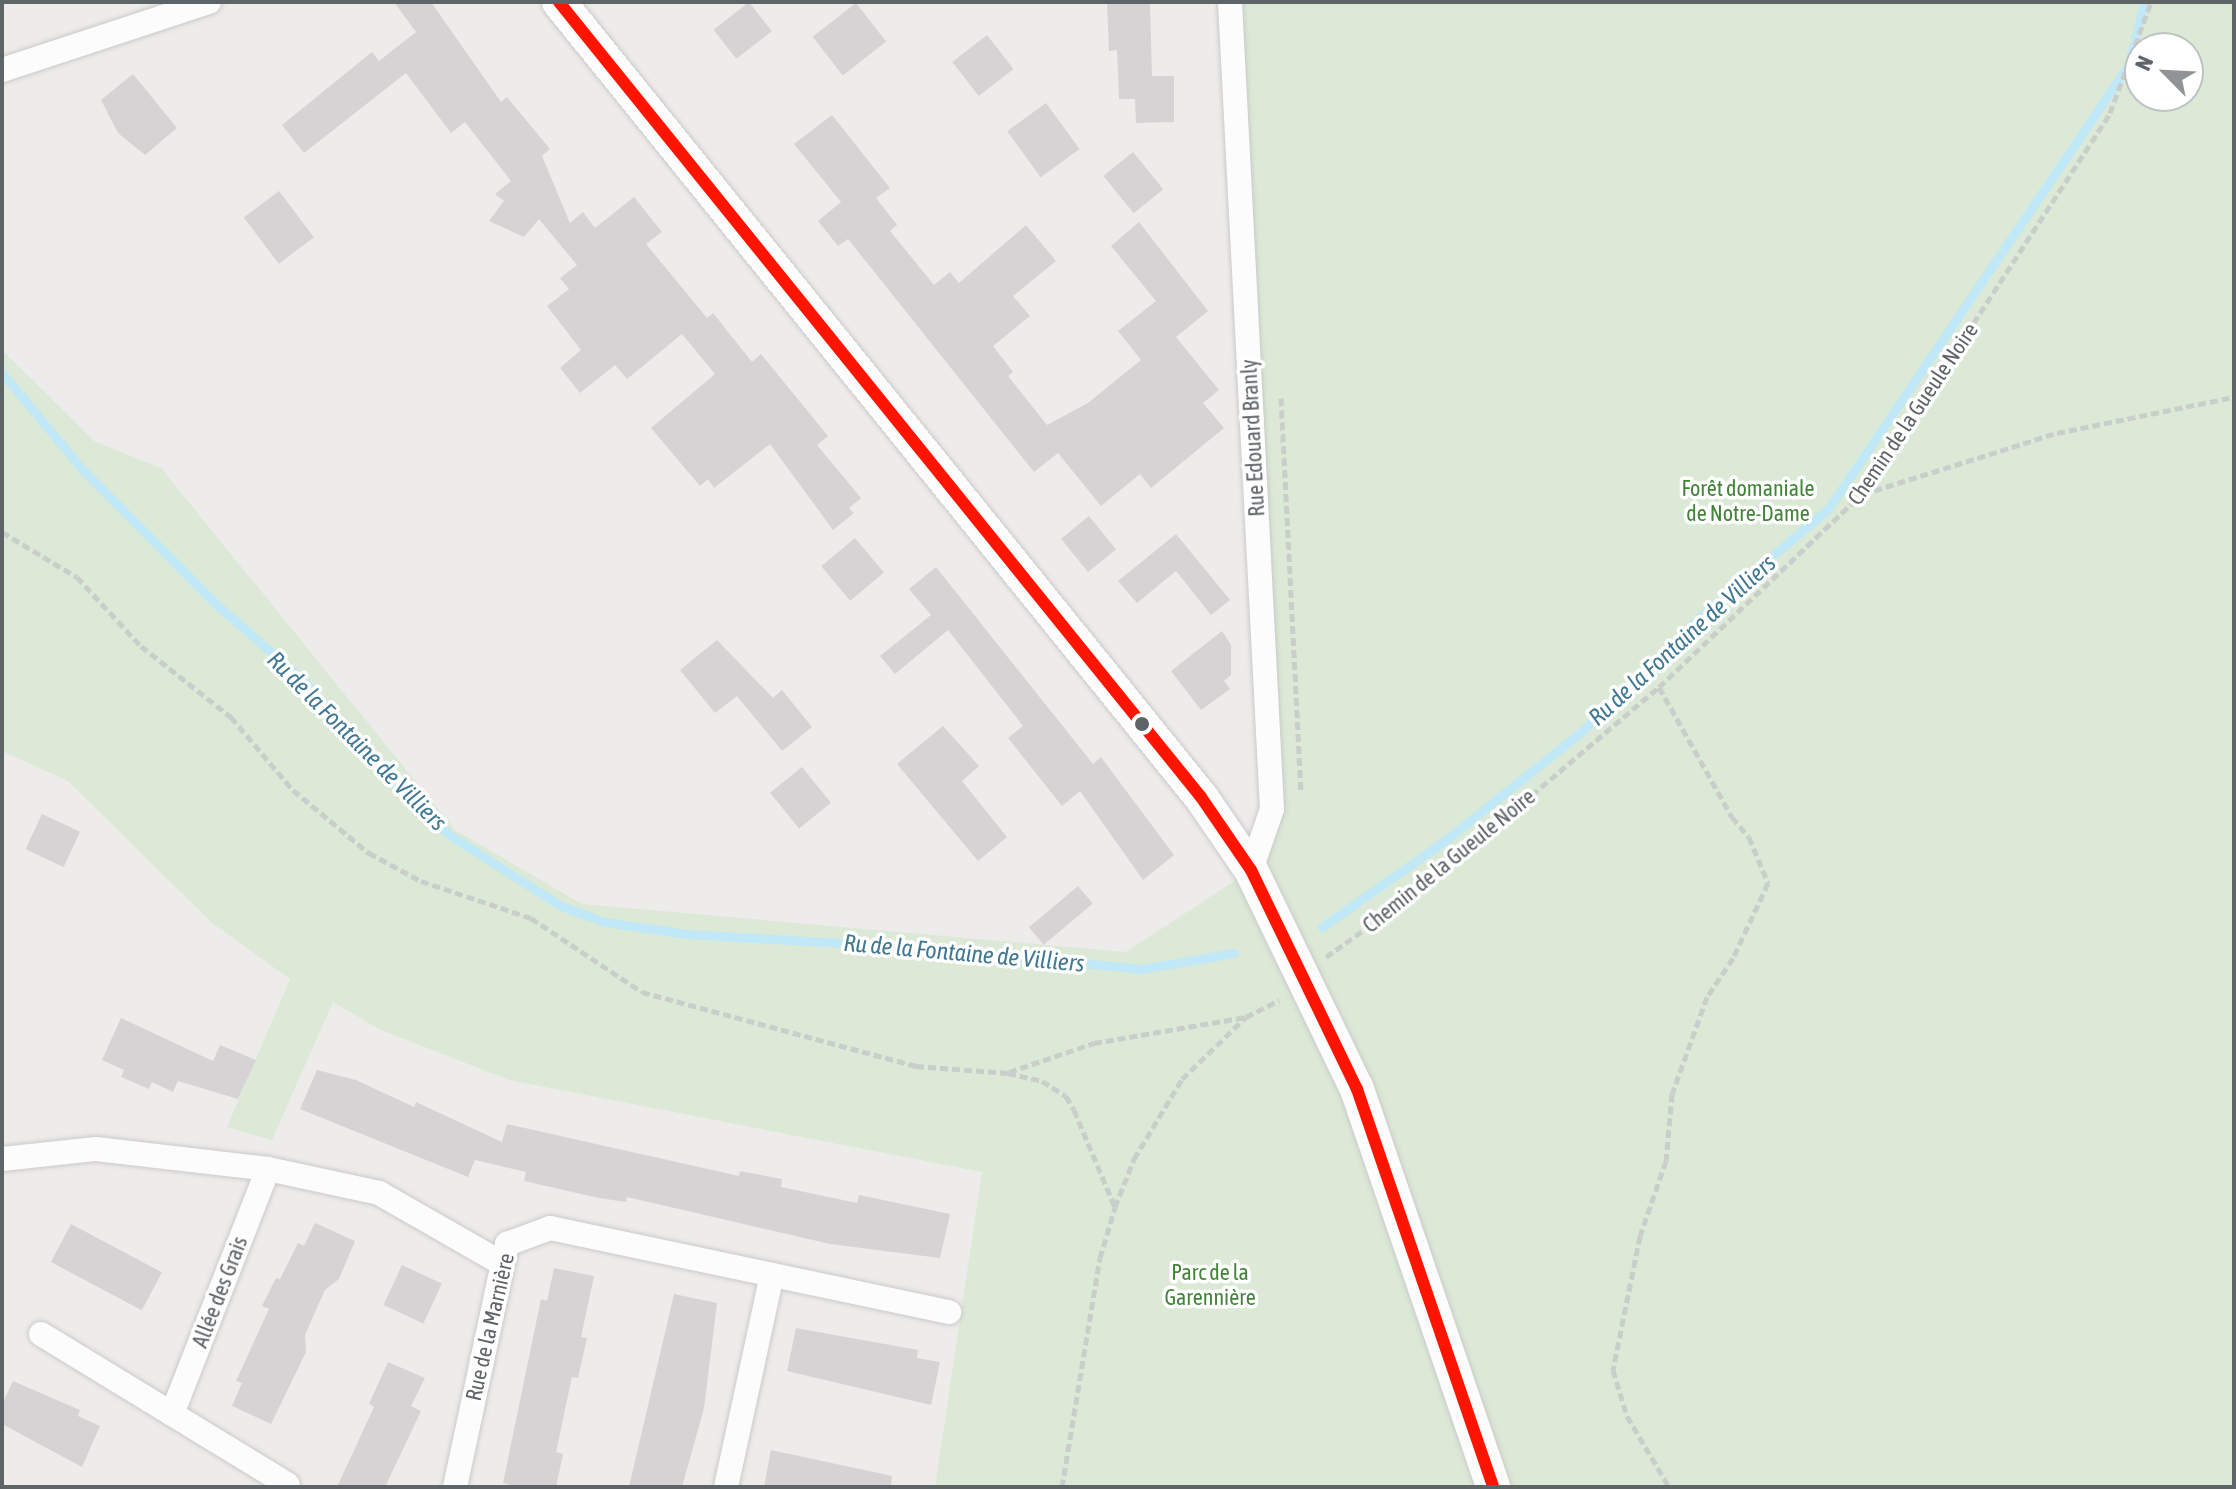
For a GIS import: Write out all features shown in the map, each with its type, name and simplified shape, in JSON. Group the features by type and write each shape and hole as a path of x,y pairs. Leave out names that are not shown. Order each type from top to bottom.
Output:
{"main road":[{"path":"559,2 1201,797 1251,870 1316,975 1493,1487"}],"street":[{"path":"2,70 209,2"},
{"name":"Rue Edouard Branly","path":"1230,2 1272,809 1251,870"},
{"path":"2,1159 96,1149 268,1169 379,1193 501,1263"},
{"name":"Allée des Grais","path":"172,1414 268,1169"},
{"name":"Rue de la Marnière","path":"455,1487 507,1244 550,1228 949,1312"},
{"path":"726,1487 772,1275"},
{"path":"41,1334 288,1485"}],"path":[{"name":"Chemin de la Gueule Noire","path":"1316,975 1326,956 1422,888 1659,687 1862,494 2110,113 2151,2"},
{"path":"1862,494 2057,433 2234,397"},
{"path":"2,532 77,577 141,646 231,717 293,790 369,853 421,881 531,918 642,992 916,1066 1008,1073 1042,1081 1066,1096 1100,1162 1115,1207"},
{"path":"1659,687 1732,817 1749,837 1768,883 1733,958 1707,997 1672,1094 1666,1161 1640,1236 1613,1370 1627,1416 1669,1487"},
{"path":"1062,1487 1100,1258 1134,1159 1182,1079 1246,1017 1316,975"},
{"path":"1008,1073 1094,1043 1246,1017"}],"green space":[{"name":"Forêt domaniale de Notre-Dame","path":"1240,2 2234,2 2234,1487 935,1487 982,1172 509,1080 379,1029 333,1002 272,1140 227,1127 290,979 212,923 68,781 2,751 2,350 94,441 161,468 455,830 582,904 1126,952 1251,870 1277,812"}],"building":[{"path":"394,2 431,2 501,102 507,97 550,149 542,156 570,223 583,212 595,228 634,197 662,232 646,244 707,318 713,313 752,362 761,354 828,436 817,445 861,498 849,508 854,513 833,530 770,444 714,488 708,479 700,486 651,428 715,374 682,334 627,379 615,365 580,393 560,368 581,350 547,306 569,289 560,278 577,265 539,219 524,237 489,221 504,201 495,194 511,181 465,122 451,133 406,73 304,153 282,125 372,52 379,61 416,32"},
{"path":"749,2 772,31 736,59 714,30"},
{"path":"1107,2 1150,2 1152,76 1174,76 1174,122 1136,123 1135,99 1119,99 1117,50 1109,51"},
{"path":"856,3 886,42 843,75 813,37"},
{"path":"987,35 1013,69 979,96 952,62"},
{"path":"133,74 177,128 145,155 118,133 101,100"},
{"path":"1046,103 1080,149 1041,177 1007,131"},
{"path":"832,115 890,188 876,198 897,225 890,231 934,285 950,272 959,283 1026,225 1056,261 1013,296 1030,316 993,346 1013,372 1008,376 1047,425 1088,403 1141,360 1118,331 1156,301 1111,246 1139,222 1208,311 1176,337 1219,390 1203,403 1224,428 1151,488 1140,474 1101,506 1058,453 1034,472 848,239 838,246 818,221 841,202 794,144"},
{"path":"1133,152 1163,189 1134,213 1103,176"},
{"path":"279,191 314,237 279,264 244,217"},
{"path":"1089,516 1116,549 1088,572 1061,539"},
{"path":"1176,534 1230,600 1211,615 1176,571 1137,603 1118,581"},
{"path":"855,538 884,572 850,601 821,566"},
{"path":"936,567 1093,764 1101,757 1174,855 1143,880 1080,791 1062,806 1008,738 1023,726 948,630 895,674 880,656 931,615 909,589"},
{"path":"1222,631 1231,645 1231,675 1224,681 1230,689 1201,710 1171,671"},
{"path":"717,640 773,698 782,690 812,727 782,751 737,696 715,713 680,670"},
{"path":"943,726 979,766 962,781 1007,837 978,861 897,764"},
{"path":"802,767 831,803 799,829 770,793"},
{"path":"42,814 80,832 64,867 26,849"},
{"path":"1078,886 1093,904 1044,945 1029,927"},
{"path":"121,1018 213,1061 220,1045 256,1060 238,1099 178,1081 173,1092 152,1082 149,1089 121,1077 124,1070 102,1060"},
{"path":"317,1070 356,1080 414,1107 416,1102 502,1142 507,1124 739,1176 740,1171 782,1179 781,1187 857,1203 859,1195 950,1214 940,1258 830,1244 627,1197 626,1202 599,1198 524,1181 526,1172 475,1160 468,1177 300,1109"},
{"path":"315,1223 355,1241 339,1279 325,1290 305,1335 306,1352 271,1424 232,1406 242,1383 236,1381 269,1309 262,1306 276,1278 280,1279 298,1243 304,1246"},
{"path":"71,1224 162,1272 142,1310 51,1262"},
{"path":"402,1265 442,1284 423,1323 383,1305"},
{"path":"554,1268 594,1276 581,1337 587,1338 578,1378 572,1377 556,1452 563,1454 556,1487 520,1487 503,1483 541,1299 547,1301"},
{"path":"674,1294 717,1303 704,1408 682,1487 629,1487"},
{"path":"796,1328 918,1350 917,1358 940,1362 931,1405 787,1371"},
{"path":"388,1362 425,1378 411,1406 421,1411 385,1487 337,1487 374,1407 369,1404"},
{"path":"13,1381 80,1410 78,1416 100,1426 82,1467 2,1424 2,1404"},
{"path":"771,1450 892,1476 891,1487 764,1487"}],"waterway":[{"name":"Ru de la Fontaine de Villiers","path":"1322,927 1447,839 1581,732 1700,617 1828,509 2129,64 2144,2"},
{"name":"Ru de la Fontaine de Villiers","path":"2,373 82,469 216,604 303,680 407,797 451,836 561,906 605,922 687,934 947,949 1141,969 1234,953"}],"transit line":[{"path":"559,2 1201,797 1251,870 1357,1089 1493,1487"}],"park label":[{"name":"Parc de la Garennière","path":"1210,1284"}]}
